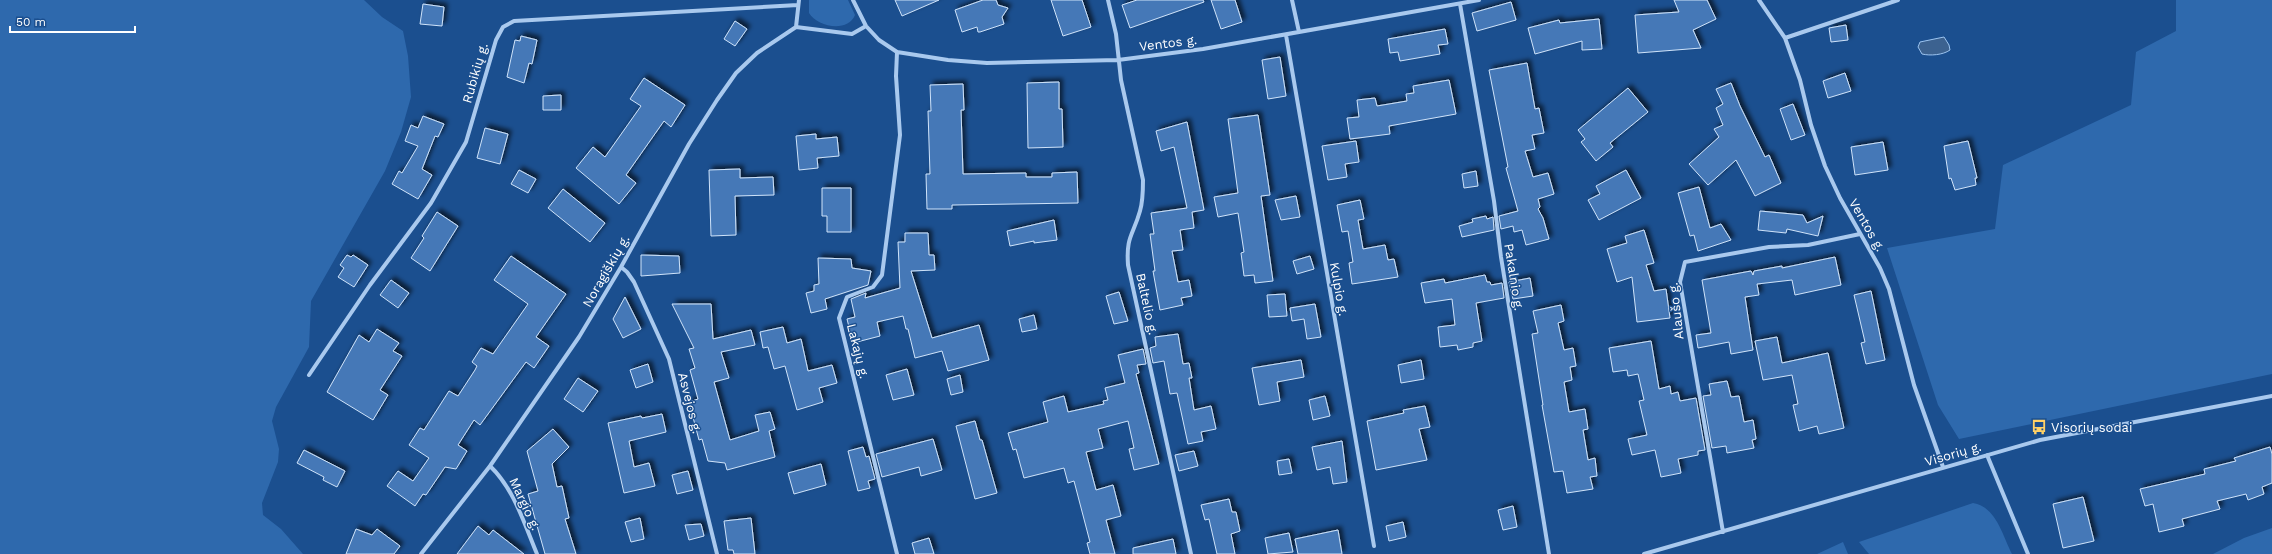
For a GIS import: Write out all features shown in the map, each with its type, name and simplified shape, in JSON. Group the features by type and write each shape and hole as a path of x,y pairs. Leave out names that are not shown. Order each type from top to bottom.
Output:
{"street":[{"path":"799,0 796,27 852,34 866,26"},
{"name":"Ventos g.","path":"853,0 866,26 879,40 897,52 948,60 987,63 1118,60 1203,49 1479,0"},
{"name":"Baltelio g.","path":"1108,0 1116,34 1118,60 1143,180 1143,196 1140,211 1128,238 1128,265 1191,554"},
{"path":"1292,0 1299,32"},
{"name":"Ventos g.","path":"1759,0 1785,38 1800,80 1811,125 1826,166 1860,234 1880,268 1889,289 1914,385 1943,467"},
{"path":"1785,38 1885,2 1898,0"},
{"name":"Pakalnio g.","path":"1460,4 1494,201 1503,272 1549,554"},
{"name":"Rubikių g.","path":"309,375 370,285 431,203 466,142 496,40 503,27 514,21 798,5"},
{"name":"Noragiškių g.","path":"421,554 490,466 579,338 621,268 689,144 736,73 757,53 796,27"},
{"name":"Kulpio g.","path":"1286,35 1374,546"},
{"name":"Lakajų g.","path":"896,554 839,318 847,298 873,287 882,275 900,135 896,76 897,52"},
{"name":"Alaušo g.","path":"1723,532 1680,282 1685,262 1769,247 1808,244 1860,234"},
{"name":"Asvejos g.","path":"621,268 627,272 634,282 669,359 717,554"},
{"name":"Visorių g.","path":"1644,554 2040,440 2272,396"},
{"path":"1987,455 2028,554"},
{"name":"Margio g.","path":"490,466 502,478 509,489 537,554"}],"shaded area":[{"path":"0,0 364,0 382,17 403,31 408,56 411,97 401,132 385,171 311,301 309,347 276,407 272,421 279,449 278,462 262,503 263,515 281,529 303,554 0,554"},
{"path":"809,0 848,0 855,15 851,21 846,24 839,26 825,25 813,18 809,13"},
{"path":"2176,0 2272,0 2272,374 1959,439 1938,405 1887,248 1995,229 2003,165 2131,105 2136,52 2176,31"},
{"path":"1944,37 1950,50 1944,53 1933,55 1922,54 1918,47 1920,42"},
{"path":"1973,503 1981,506 1993,516 2012,554 1869,554 1859,542"},
{"path":"2272,528 2272,554 2213,554 2244,538"},
{"path":"1843,542 1848,554 1817,554"}],"building":[{"path":"895,0 939,0 902,16"},
{"path":"983,0 996,0 998,5 1008,8 1002,17 1004,24 980,32 978,32 977,27 962,32 955,10"},
{"path":"1051,0 1082,0 1091,27 1063,36"},
{"path":"1137,0 1203,0 1204,2 1130,28 1122,5"},
{"path":"1211,0 1235,0 1242,22 1221,29"},
{"path":"1674,0 1707,0 1716,19 1693,30 1701,48 1638,53 1635,15 1679,12"},
{"path":"1511,2 1516,20 1477,31 1472,13"},
{"path":"423,4 444,7 442,26 420,24"},
{"path":"1599,19 1602,49 1582,50 1582,41 1535,54 1528,28 1559,20 1560,23"},
{"path":"735,21 747,29 735,46 724,39"},
{"path":"1846,25 1848,40 1831,42 1829,28"},
{"path":"1445,29 1448,44 1438,45 1440,54 1400,61 1398,52 1390,53 1388,39"},
{"path":"521,36 537,40 532,64 529,63 524,83 507,77 515,40 520,41"},
{"path":"1280,57 1286,96 1268,99 1262,60"},
{"path":"1527,63 1535,109 1539,108 1544,133 1532,135 1535,149 1525,151 1533,177 1548,173 1554,194 1538,199 1540,207 1538,209 1543,218 1549,239 1526,245 1522,230 1514,232 1513,226 1501,229 1499,216 1518,211 1506,168 1508,167 1489,70"},
{"path":"1845,73 1851,91 1828,98 1823,81"},
{"path":"644,78 685,105 671,127 664,121 626,175 636,183 619,204 576,168 593,147 605,157 641,106 630,99"},
{"path":"1449,80 1456,114 1389,126 1390,134 1350,139 1347,118 1359,117 1357,100 1375,98 1377,106 1407,101 1406,94 1414,93 1413,86"},
{"path":"1059,82 1059,109 1062,109 1063,147 1028,148 1027,83"},
{"path":"1731,83 1740,106 1765,157 1769,155 1781,183 1755,196 1736,160 1708,185 1689,164 1719,137 1714,129 1723,125 1716,108 1723,104 1716,89"},
{"path":"963,84 964,110 961,110 963,174 1026,173 1026,177 1052,177 1052,173 1077,172 1078,203 952,205 952,209 927,209 926,174 930,174 928,111 931,111 930,85"},
{"path":"1628,88 1648,112 1610,143 1613,147 1596,161 1581,142 1585,139 1578,130"},
{"path":"561,95 561,110 543,110 543,96"},
{"path":"1793,104 1805,135 1791,140 1780,109"},
{"path":"1258,115 1270,195 1261,196 1273,281 1255,283 1254,275 1244,276 1241,253 1244,252 1238,213 1218,217 1214,197 1238,193 1228,119"},
{"path":"423,116 444,124 438,137 435,136 422,169 432,175 418,199 392,184 399,171 402,173 418,146 405,141 411,125 418,128"},
{"path":"1187,122 1204,210 1192,212 1194,228 1180,230 1183,250 1172,251 1178,282 1189,280 1192,296 1181,298 1183,305 1160,310 1153,271 1155,271 1150,234 1154,234 1151,213 1187,208 1174,147 1161,151 1156,131"},
{"path":"485,128 508,134 500,164 477,158"},
{"path":"816,134 816,139 837,137 839,156 817,158 818,168 799,170 796,136"},
{"path":"1356,141 1359,162 1345,164 1347,177 1328,180 1322,146"},
{"path":"1968,141 1977,178 1975,178 1976,185 1955,190 1951,178 1949,179 1944,146"},
{"path":"1883,142 1888,170 1855,175 1851,147"},
{"path":"740,169 740,178 773,177 774,195 735,196 736,235 711,236 709,170"},
{"path":"519,170 536,179 528,193 511,184"},
{"path":"1626,170 1641,198 1599,220 1588,200 1600,194 1596,186"},
{"path":"1476,171 1478,186 1464,188 1462,174"},
{"path":"1699,187 1710,228 1721,224 1731,240 1698,251 1694,235 1690,236 1678,193"},
{"path":"822,188 851,188 851,232 827,232 827,216 822,216"},
{"path":"563,189 605,223 590,242 548,208"},
{"path":"1296,196 1300,217 1281,220 1275,200"},
{"path":"1360,200 1364,219 1358,220 1363,249 1385,245 1388,260 1394,259 1398,277 1352,284 1349,263 1353,262 1348,231 1342,232 1337,205"},
{"path":"1760,211 1803,215 1807,223 1823,216 1818,236 1787,229 1786,233 1758,230"},
{"path":"437,212 458,226 430,271 411,258 424,238 422,236"},
{"path":"1486,216 1487,219 1493,217 1494,230 1462,237 1459,226 1473,222 1472,219"},
{"path":"1054,220 1057,240 1034,243 1034,241 1010,246 1007,231"},
{"path":"1644,230 1654,263 1646,265 1654,291 1666,289 1670,318 1637,322 1632,277 1617,282 1607,249 1627,243 1625,236"},
{"path":"905,233 928,233 929,255 934,255 935,270 911,271 932,338 979,325 989,360 948,371 942,351 915,358 908,329 906,329 903,316 877,322 880,336 853,343 847,319 855,317 851,299 866,293 865,298 900,288 898,242 905,242"},
{"path":"347,255 351,257 353,255 368,265 354,287 338,277 344,268 340,265"},
{"path":"641,255 679,256 680,273 641,276"},
{"path":"511,256 566,294 536,337 549,346 534,368 526,362 480,425 474,420 458,445 467,451 456,469 445,467 426,495 423,494 415,506 387,486 398,471 413,481 429,458 409,445 420,428 424,430 449,391 458,396 477,366 472,362 481,348 493,354 528,304 494,280"},
{"path":"1310,256 1314,269 1297,274 1293,261"},
{"path":"1835,257 1841,285 1795,295 1792,280 1757,284 1759,295 1745,297 1753,350 1731,354 1729,342 1698,348 1696,335 1711,333 1702,280 1751,271 1753,275 1754,271 1782,266 1782,268"},
{"path":"818,258 851,259 852,268 871,271 868,285 825,299 827,309 811,313 806,293 814,291 814,285 819,284"},
{"path":"1485,275 1487,282 1490,282 1491,285 1502,283 1504,298 1476,303 1482,341 1473,343 1473,347 1458,350 1457,345 1440,347 1438,327 1455,325 1452,299 1425,303 1421,283 1444,279 1445,283"},
{"path":"1530,278 1533,296 1513,299 1509,282"},
{"path":"391,280 409,293 398,308 380,295"},
{"path":"1871,291 1885,360 1866,364 1861,343 1865,342 1854,295"},
{"path":"1119,292 1128,321 1114,324 1106,296"},
{"path":"1285,294 1287,316 1269,317 1267,295"},
{"path":"625,297 641,329 623,338 613,319"},
{"path":"672,304 711,304 713,339 751,330 755,345 721,352 729,378 714,382 730,440 759,431 755,415 770,412 775,429 769,431 775,457 727,470 725,463 708,461 702,439 699,440 689,402 698,399 690,370 695,368 689,349 694,348"},
{"path":"1315,304 1321,337 1307,339 1304,319 1292,321 1290,308"},
{"path":"1561,305 1564,321 1558,323 1564,350 1573,348 1576,366 1570,367 1572,380 1564,382 1569,412 1585,409 1588,429 1583,430 1588,460 1595,458 1597,476 1590,477 1593,489 1567,493 1563,471 1554,472 1542,405 1532,334 1538,333 1533,311"},
{"path":"1034,315 1037,329 1022,332 1019,319"},
{"path":"783,327 787,343 801,339 808,371 832,365 837,383 819,388 823,402 797,410 785,366 774,369 768,347 763,348 760,332"},
{"path":"377,329 399,343 393,351 402,356 380,390 388,395 373,420 327,392 359,335 369,342"},
{"path":"1178,334 1183,364 1189,363 1192,378 1189,378 1194,410 1211,406 1216,429 1201,432 1203,441 1188,444 1177,393 1170,394 1164,361 1153,363 1150,348 1156,346 1155,337"},
{"path":"1777,337 1782,363 1828,353 1844,428 1819,434 1817,426 1799,431 1793,405 1798,404 1792,375 1763,380 1755,341"},
{"path":"1651,341 1659,389 1670,386 1671,394 1678,392 1680,401 1696,398 1705,450 1698,451 1698,455 1678,459 1681,473 1661,477 1655,450 1632,455 1628,439 1647,435 1639,401 1644,400 1638,374 1628,376 1627,370 1613,372 1609,348"},
{"path":"1143,349 1146,364 1137,365 1139,373 1136,374 1159,464 1134,470 1129,449 1134,448 1128,421 1098,429 1103,448 1086,452 1096,490 1113,485 1121,516 1106,520 1115,554 1090,554 1087,543 1090,542 1074,481 1068,483 1064,468 1024,478 1016,449 1013,450 1008,433 1048,422 1043,402 1064,396 1068,412 1104,404 1103,401 1108,400 1105,388 1125,383 1118,355"},
{"path":"1301,360 1304,377 1277,382 1280,401 1259,405 1252,368"},
{"path":"1421,360 1424,379 1401,383 1398,365"},
{"path":"648,364 653,382 636,388 630,370"},
{"path":"907,369 914,395 893,400 886,375"},
{"path":"960,375 963,392 951,395 947,379"},
{"path":"578,378 598,391 583,412 564,399"},
{"path":"1727,381 1731,397 1739,396 1744,422 1753,420 1756,439 1752,440 1754,448 1727,453 1726,446 1712,448 1703,396 1711,395 1709,384"},
{"path":"1325,396 1330,416 1313,420 1309,400"},
{"path":"1425,406 1430,427 1419,429 1427,460 1376,470 1367,421 1404,413 1403,410"},
{"path":"662,414 666,432 629,441 634,467 649,463 655,486 624,493 608,423 641,416 642,418"},
{"path":"975,421 997,493 975,499 956,426"},
{"path":"553,429 569,447 552,464 557,487 562,486 569,518 565,519 576,554 545,554 528,494 538,491 527,451"},
{"path":"933,439 942,470 921,476 919,467 882,477 876,454"},
{"path":"1342,441 1347,482 1333,484 1330,467 1317,470 1312,447"},
{"path":"863,447 866,457 869,456 875,479 868,481 870,488 858,491 848,451"},
{"path":"2270,447 2272,454 2272,483 2262,487 2264,494 2248,500 2246,494 2217,501 2220,509 2182,519 2184,526 2159,532 2153,504 2145,506 2140,489 2205,474 2204,469 2236,461 2234,458"},
{"path":"304,450 345,471 337,487 323,480 324,477 297,463"},
{"path":"1194,451 1198,466 1179,471 1175,455"},
{"path":"1289,459 1292,473 1279,475 1277,461"},
{"path":"821,464 826,485 794,494 788,473"},
{"path":"688,471 693,490 677,494 672,475"},
{"path":"2083,497 2094,541 2063,548 2053,504"},
{"path":"1229,499 1232,512 1236,512 1240,531 1231,534 1235,554 1217,554 1209,519 1205,520 1201,505"},
{"path":"1513,506 1517,527 1503,530 1498,510"},
{"path":"640,518 644,539 631,542 625,522"},
{"path":"751,518 755,554 734,554 733,550 728,550 724,521"},
{"path":"1403,522 1406,537 1389,541 1386,526"},
{"path":"701,524 704,536 689,540 685,525"},
{"path":"478,526 489,535 493,530 524,554 457,554"},
{"path":"356,529 372,535 377,529 400,546 394,554 346,554"},
{"path":"1338,530 1342,554 1298,554 1295,539"},
{"path":"1289,533 1293,552 1268,554 1265,538"},
{"path":"929,538 934,554 915,554 912,543"},
{"path":"1173,539 1176,554 1133,554 1133,548"}],"place":[{"name":"Visorių sodai","path":"2039,427"}]}
